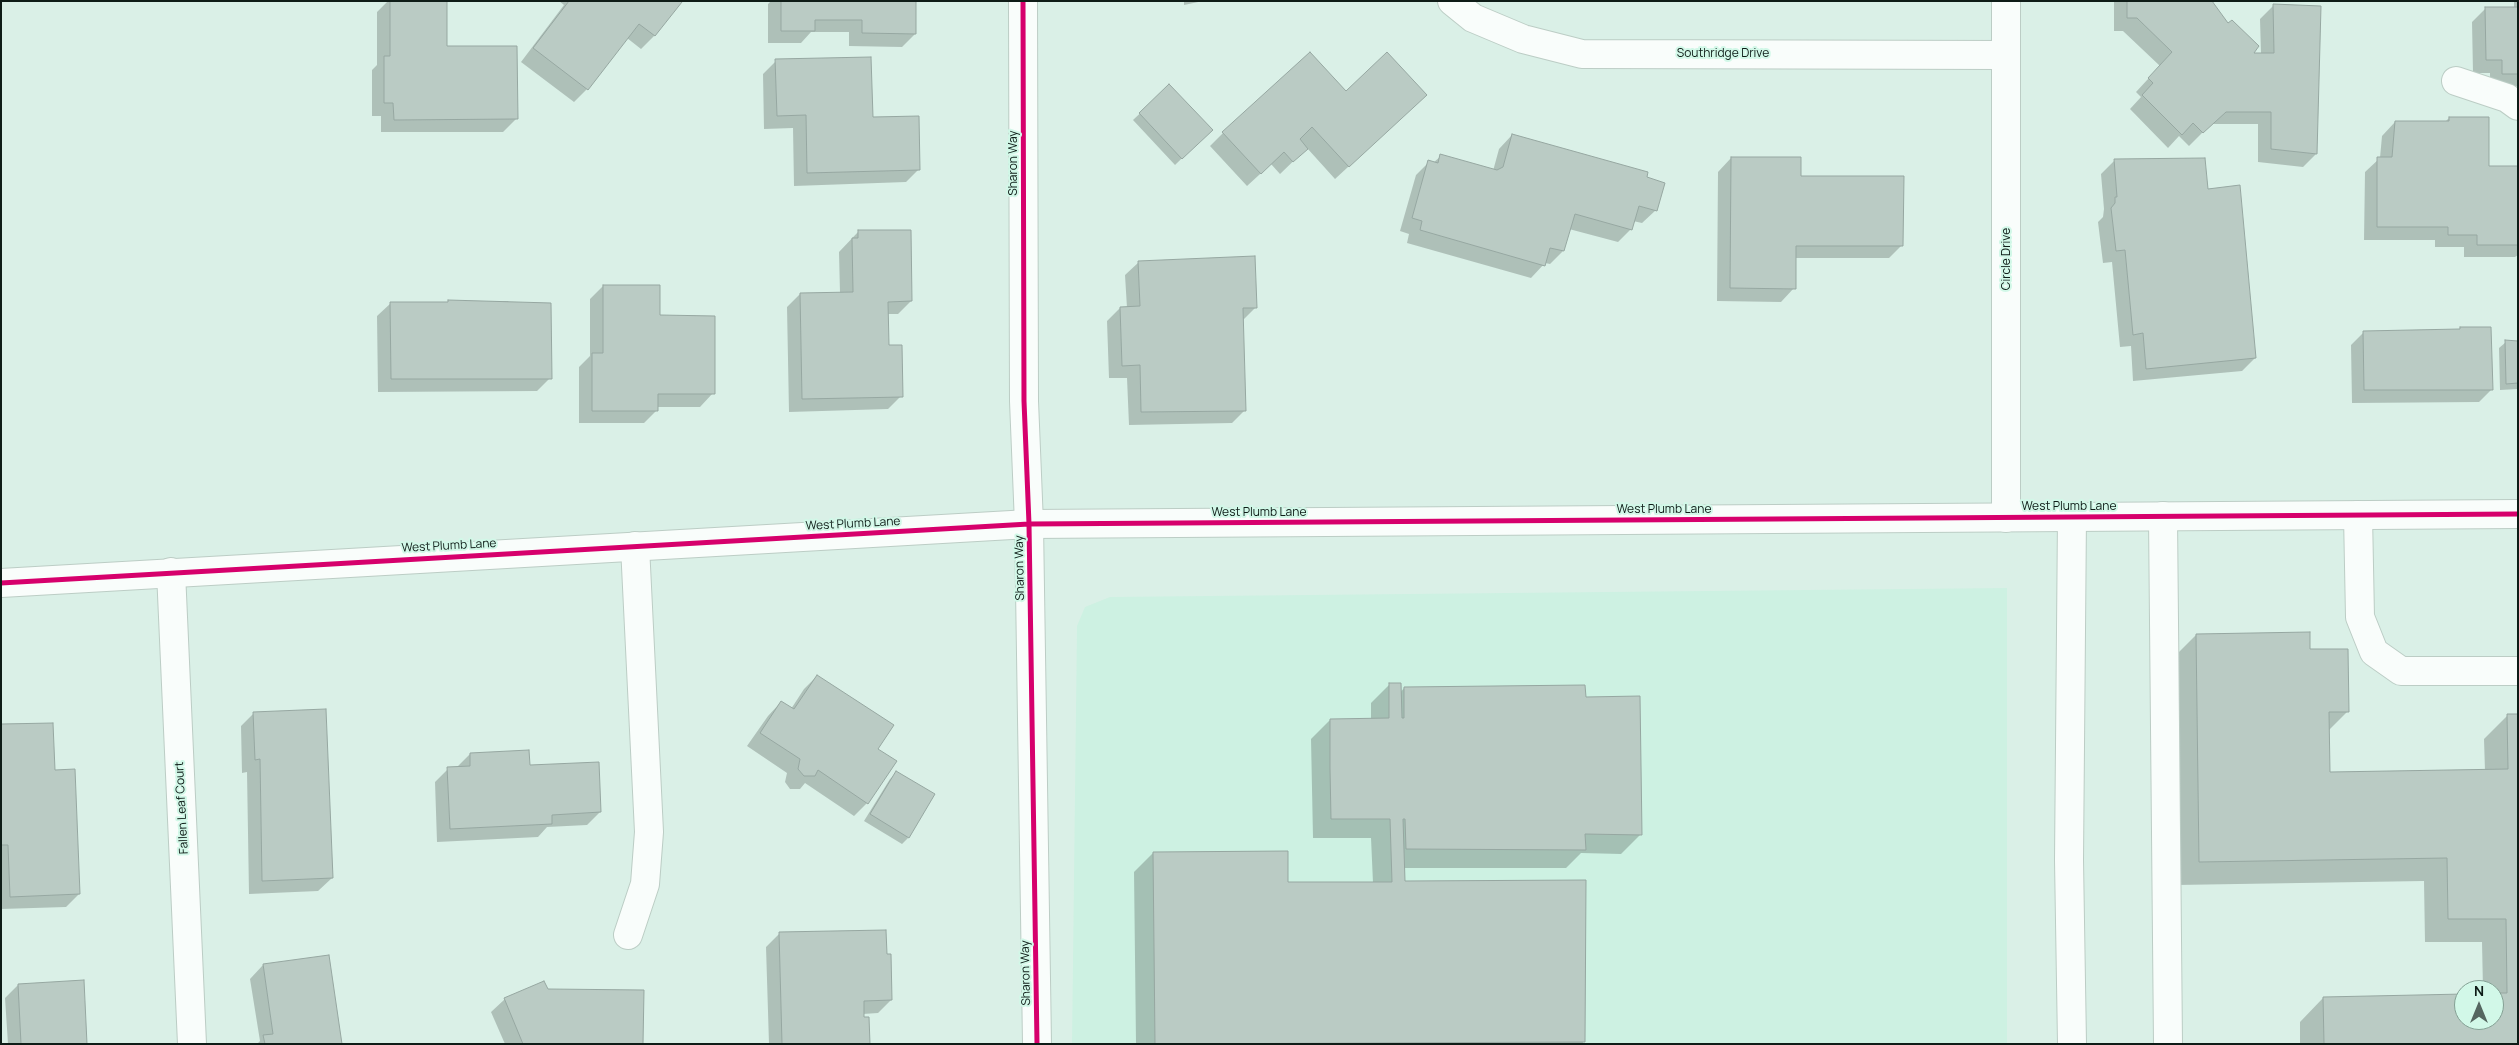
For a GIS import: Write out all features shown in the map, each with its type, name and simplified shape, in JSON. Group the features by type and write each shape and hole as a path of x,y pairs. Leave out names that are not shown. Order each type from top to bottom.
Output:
{"street":[{"name":"Sharon Way","path":"1023,1 1024,391 1029,524 1037,1044"},
{"name":"Southridge Drive","path":"1452,1 1473,18 1523,39 1582,54 2006,55"},
{"name":"Circle Drive","path":"2006,1 2006,518"},
{"path":"2456,81 2507,98 2518,106"},
{"name":"West Plumb Lane","path":"1,583 1029,524 2518,514"},
{"path":"2358,515 2360,617 2374,652 2401,671 2518,671"},
{"path":"2072,516 2069,860 2072,1044"},
{"path":"2163,516 2168,1044"},
{"path":"628,935 645,884 649,832 634,546"},
{"name":"Fallen Leaf Court","path":"171,572 192,1044"}],"shaded area":[{"path":"2007,588 2007,1044 1072,1044 1077,626 1085,607 1110,597"}],"building":[{"path":"390,1 447,1 447,46 517,46 518,119 394,120 393,103 384,103 384,56 390,56"},
{"path":"569,1 682,2 655,36 639,24 588,90 533,48"},
{"path":"781,1 916,1 916,34 862,33 862,20 815,20 815,31 781,31"},
{"path":"2127,1 2212,1 2228,23 2232,20 2259,46 2254,53 2274,53 2273,4 2321,6 2317,154 2271,149 2271,112 2226,112 2203,133 2193,123 2182,135 2142,95 2153,83 2148,78 2172,52 2137,18 2127,18"},
{"path":"2485,7 2518,7 2518,74 2502,74 2502,60 2486,60"},
{"path":"1310,52 1346,91 1387,52 1427,95 1349,167 1312,127 1300,139 1308,149 1293,162 1284,152 1261,174 1222,132"},
{"path":"871,57 873,117 919,116 920,170 807,173 806,115 777,116 775,59"},
{"path":"1169,84 1213,130 1182,159 1139,113"},
{"path":"2449,117 2489,117 2489,166 2518,166 2518,245 2477,245 2477,235 2448,235 2448,227 2377,227 2377,157 2392,157 2395,121 2449,121"},
{"path":"1512,134 1648,172 1647,177 1665,183 1657,211 1639,206 1632,230 1575,214 1564,251 1550,248 1545,266 1420,230 1422,221 1412,218 1428,160 1438,163 1440,154 1497,170 1503,167"},
{"path":"1731,157 1801,157 1801,176 1904,176 1903,246 1796,246 1796,289 1730,288"},
{"path":"2205,158 2208,189 2240,185 2256,358 2146,369 2143,333 2133,335 2125,250 2116,251 2111,208 2115,203 2115,197 2117,197 2114,159"},
{"path":"858,230 911,230 912,301 888,302 889,345 902,345 903,397 802,399 800,293 853,292 852,238 858,238"},
{"path":"1255,256 1257,308 1243,308 1246,411 1141,412 1140,365 1122,366 1120,307 1140,306 1138,261"},
{"path":"603,285 660,285 660,315 715,316 715,394 658,394 658,411 592,411 592,353 603,353"},
{"path":"448,300 551,303 552,379 391,379 390,302 448,302"},
{"path":"2460,327 2491,327 2493,390 2364,390 2363,331 2460,329"},
{"path":"2505,340 2518,341 2518,383 2506,384"},
{"path":"2310,632 2310,649 2348,649 2349,712 2329,712 2330,772 2508,769 2507,714 2518,714 2518,1044 2324,1044 2323,997 2454,994 2454,1030 2504,1030 2504,993 2507,993 2506,919 2448,919 2447,858 2199,862 2196,634"},
{"path":"817,675 894,725 878,749 897,761 868,804 818,770 815,776 804,776 798,769 800,759 760,733 781,701 794,709"},
{"path":"1389,683 1401,683 1402,718 1404,718 1404,687 1585,685 1586,697 1640,696 1642,835 1585,834 1586,850 1406,849 1405,819 1403,819 1405,881 1586,880 1585,1042 1155,1044 1153,852 1288,851 1288,882 1392,882 1390,819 1331,819 1330,769 1330,719 1389,718"},
{"path":"326,709 333,878 262,881 260,759 255,760 253,712"},
{"path":"53,723 55,770 75,769 80,894 10,897 8,845 1,845 1,724"},
{"path":"529,750 530,765 599,762 601,812 552,815 552,824 450,829 447,767 470,766 470,753"},
{"path":"896,771 935,794 909,838 870,814"},
{"path":"886,930 887,954 891,954 892,1000 864,1001 864,1017 869,1017 870,1044 782,1044 779,932"},
{"path":"329,955 342,1044 265,1044 263,1035 273,1034 263,964"},
{"path":"84,980 87,1044 21,1044 18,984"},
{"path":"544,981 548,989 644,990 643,1044 523,1044 504,998"}],"cycle path":[{"path":"1023,1 1024,401 1029,524 1037,1044"},
{"path":"1,583 1029,524 2518,514"}]}
